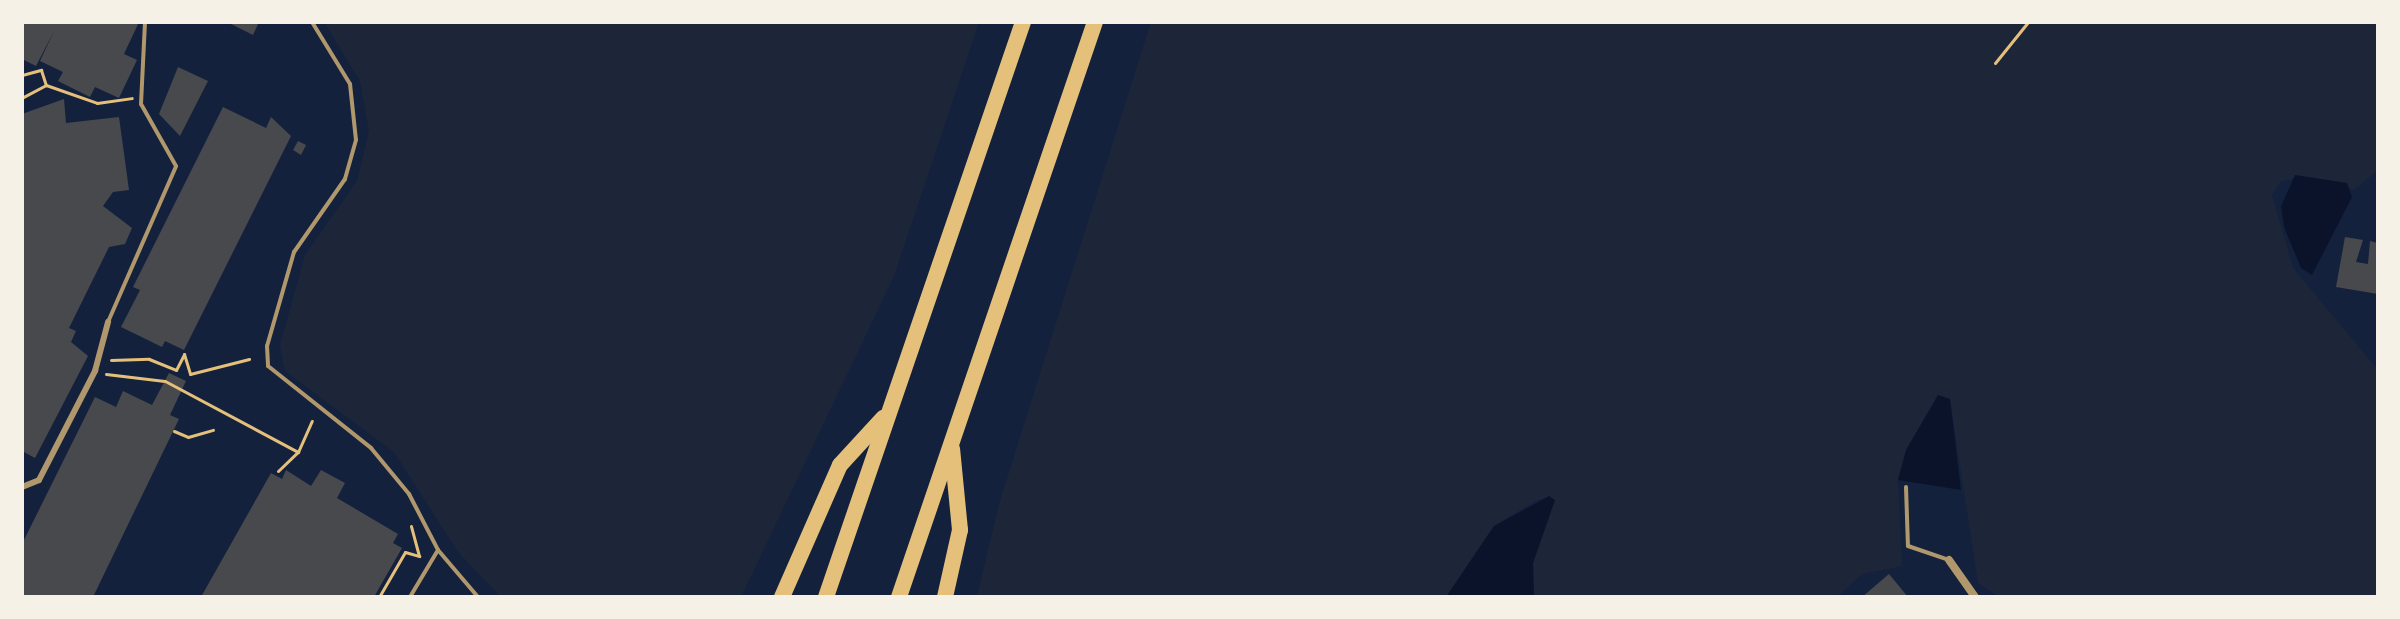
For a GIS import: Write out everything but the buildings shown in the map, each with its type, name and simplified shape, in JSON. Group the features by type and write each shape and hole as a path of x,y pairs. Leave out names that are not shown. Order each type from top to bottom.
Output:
{"highway":[{"path":"826,597 1023,22"},
{"path":"899,597 1095,22"},
{"path":"782,597 840,465 887,414"},
{"path":"945,597 960,530 951,441"}],"street":[{"path":"22,487 39,480 95,371 108,322"},
{"path":"1949,560 1975,597"}],"lane":[{"path":"108,322 176,166 141,104 145,22"},
{"path":"312,22 350,84 356,140 345,179 294,252 267,346 268,366 393,472 438,550 478,597"},
{"path":"1906,487 1908,546 1916,555 1949,560"},
{"path":"410,597 438,550"}],"path":[{"path":"1995,63 2028,22"},
{"path":"22,75 41,70 46,85"},
{"path":"22,98 46,85 97,103 124,101"},
{"path":"98,356 176,370 184,354 190,374 249,359"},
{"path":"95,371 174,385 289,444 298,452"},
{"path":"278,471 298,452 312,421"},
{"path":"174,431 188,437 213,430"},
{"path":"379,597 405,552 419,556 411,526"}],"shaded area":[{"path":"324,22 979,22 894,276 741,597 501,597 458,552 394,452 285,371 280,345 305,255 357,181 369,131 360,81"},
{"path":"1151,22 2378,22 2378,170 2354,190 2312,177 2281,181 2272,195 2293,268 2378,370 2378,597 1999,597 1978,583 1950,399 1898,480 1902,566 1862,574 1837,597 1534,597 1533,563 1555,500 1539,499 1494,526 1446,597 977,597 999,504"},
{"path":"2295,175 2347,183 2352,197 2312,275 2301,268 2284,227 2281,206"},
{"path":"1938,395 1950,399 1961,490 1898,480 1906,450"},
{"path":"1549,496 1555,500 1533,563 1534,597 1446,597 1494,526"}]}
